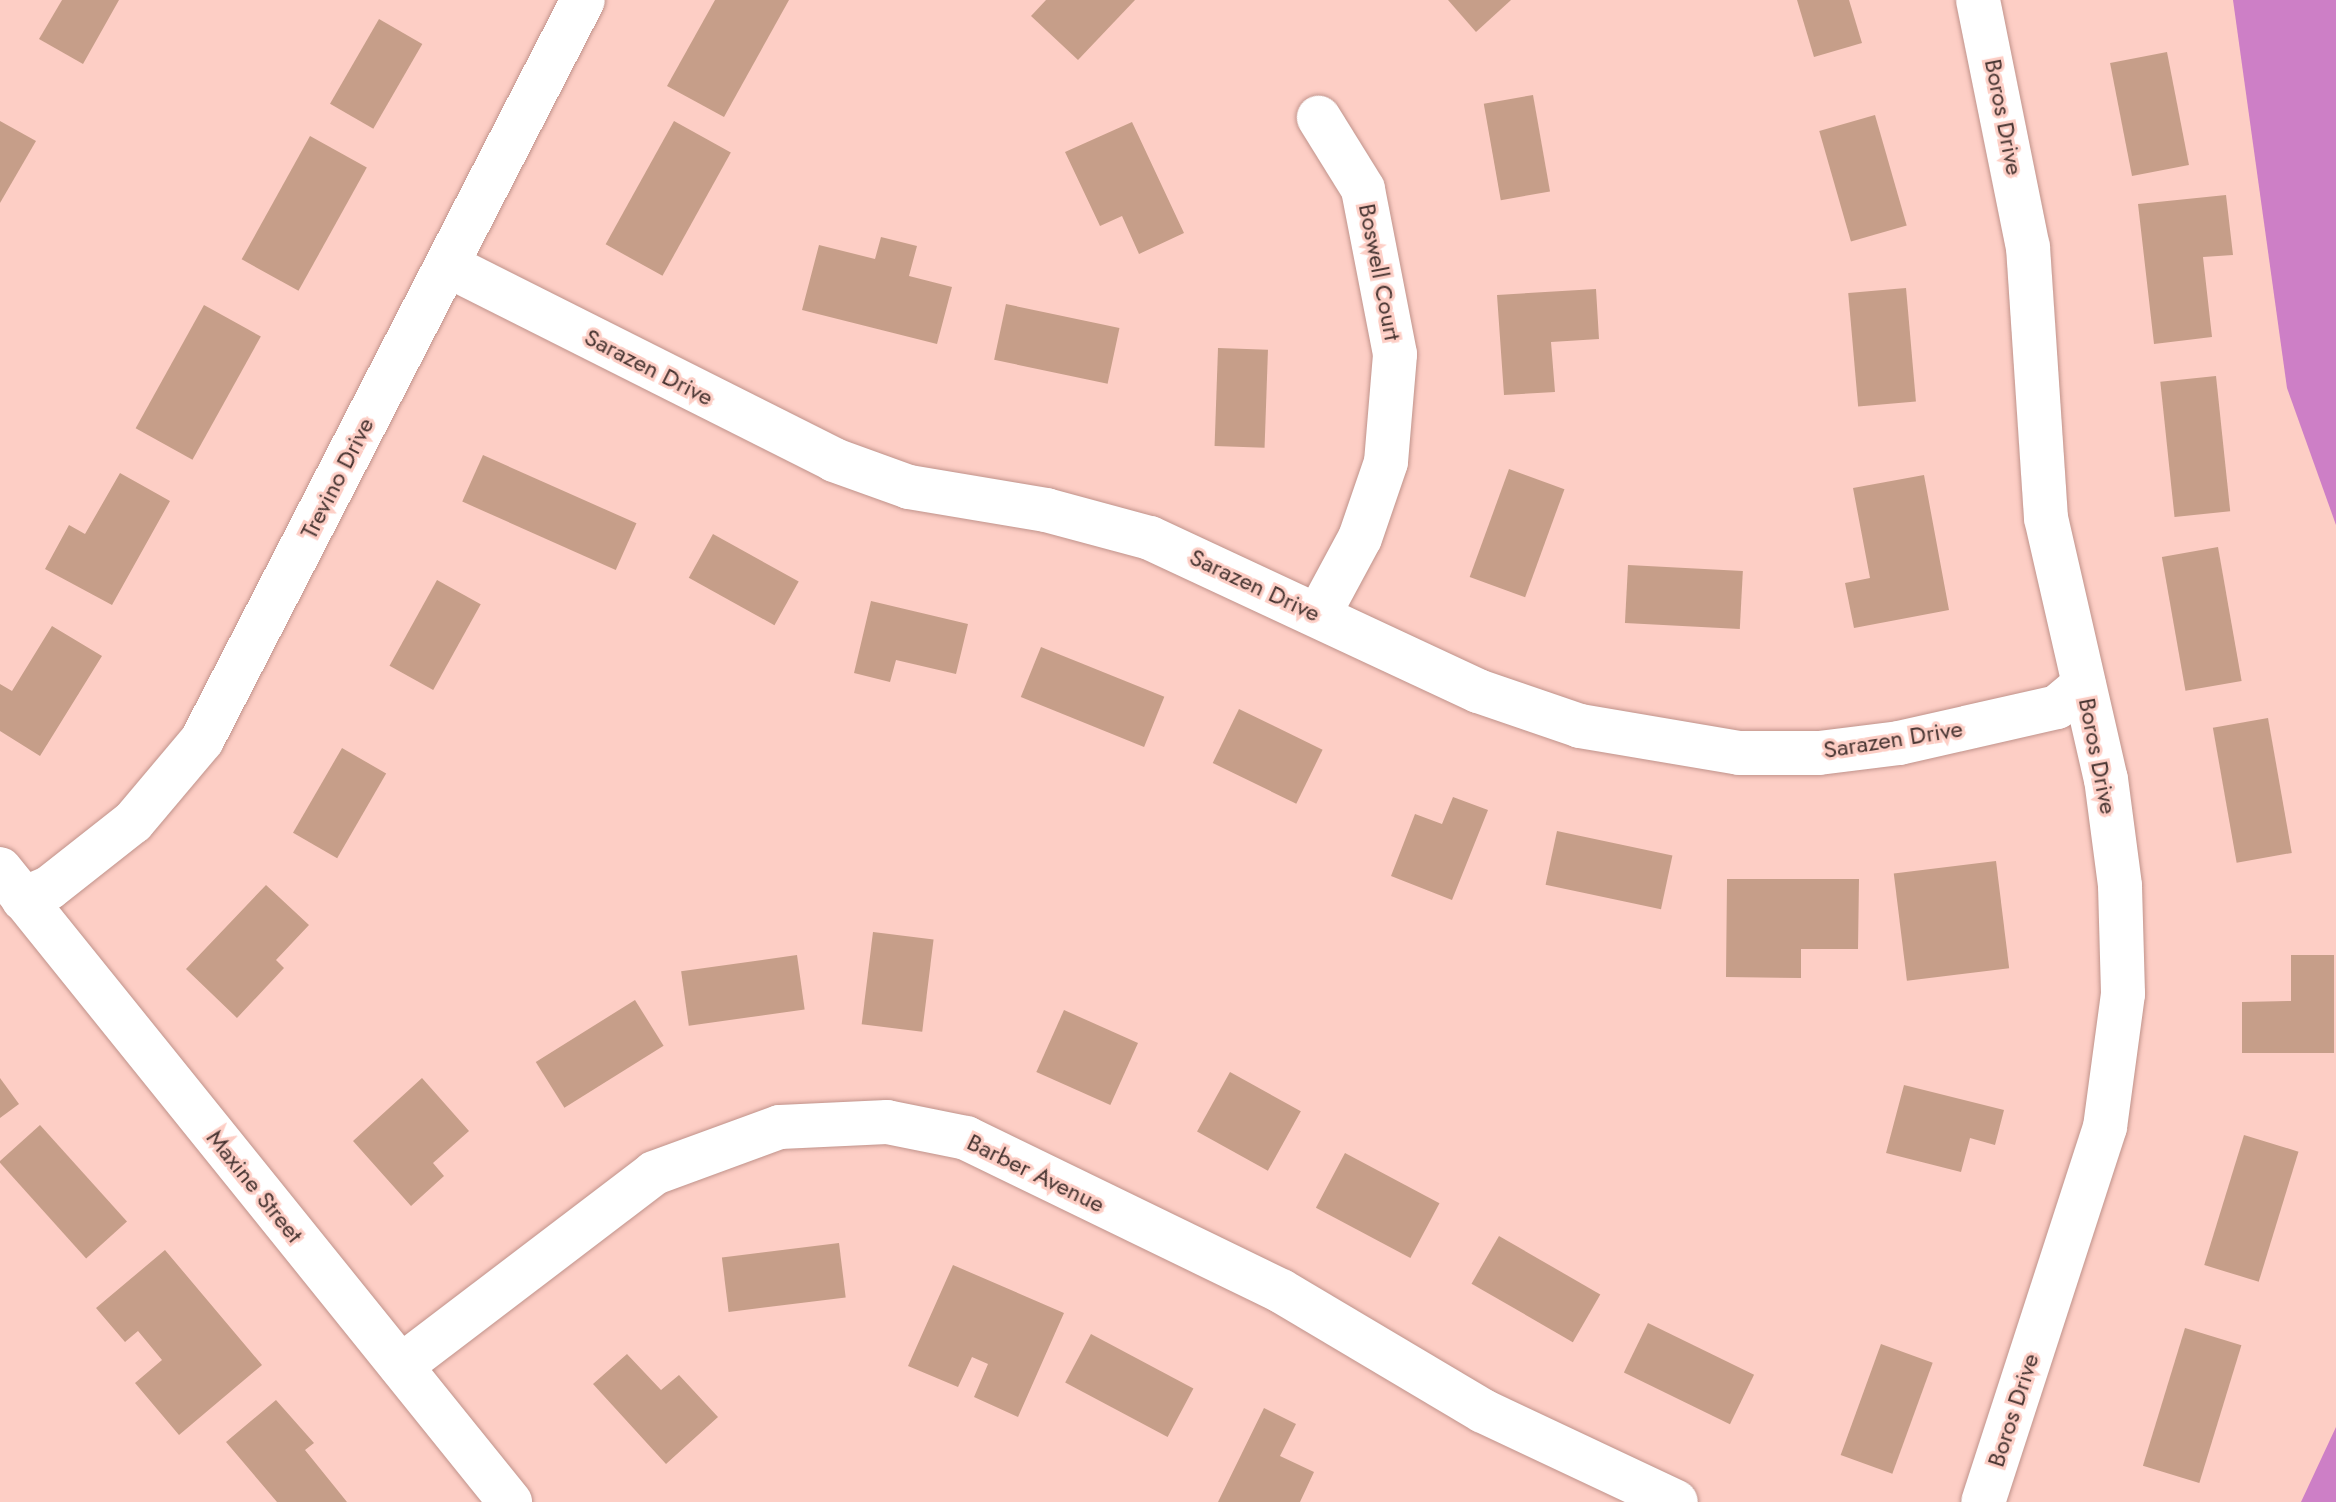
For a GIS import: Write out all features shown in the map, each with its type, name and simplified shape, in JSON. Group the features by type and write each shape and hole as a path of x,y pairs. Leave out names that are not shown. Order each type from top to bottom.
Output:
{"street":[{"name":"Trevino Drive","path":"11,884 49,888 133,822 202,740 583,0"},
{"name":"Boros Drive","path":"1978,0 2028,247 2046,518 2084,684 2120,886 2115,1075 2105,1127 1983,1502"},
{"name":"Boswell Court","path":"1319,118 1363,189 1395,354 1386,462 1360,538 1319,614"},
{"name":"Sarazen Drive","path":"447,265 834,460 909,487 1046,510 1150,538 1319,614 1478,691 1580,726 1739,753 1899,743 2057,707 2084,684"},
{"name":"Maxine Street","path":"11,884 510,1502"},
{"name":"Barber Avenue","path":"401,1366 654,1173 780,1127 887,1122 966,1138 1281,1291 1483,1411 1676,1502"}],"shaded area":[{"path":"2233,0 2336,0 2336,525 2287,388"},
{"path":"2336,1427 2336,1502 2301,1502"}],"building":[{"path":"62,0 119,0 83,64 39,39"},
{"path":"715,0 789,0 724,117 667,86"},
{"path":"1046,0 1135,0 1078,60 1031,16"},
{"path":"1448,0 1511,0 1476,32"},
{"path":"1797,0 1849,0 1862,43 1814,57"},
{"path":"379,19 422,44 373,129 330,104"},
{"path":"2167,52 2189,165 2132,176 2110,63"},
{"path":"1533,95 1550,192 1501,200 1484,104"},
{"path":"1875,115 1907,226 1851,242 1819,131"},
{"path":"0,121 36,141 0,203"},
{"path":"674,121 731,153 662,276 606,244"},
{"path":"1132,122 1184,233 1139,254 1122,216 1100,226 1065,152"},
{"path":"310,136 367,168 298,291 242,259"},
{"path":"2226,195 2233,255 2203,257 2212,337 2154,344 2138,204"},
{"path":"881,237 917,246 909,276 952,287 937,344 802,310 819,245 875,259"},
{"path":"1906,288 1916,402 1858,407 1848,293"},
{"path":"1596,289 1599,339 1551,342 1555,392 1504,395 1497,295"},
{"path":"1006,304 1119,328 1108,384 994,360"},
{"path":"204,305 261,337 192,460 136,428"},
{"path":"1218,348 1268,350 1265,448 1215,446"},
{"path":"2216,376 2230,511 2175,517 2160,382"},
{"path":"483,455 636,523 616,570 462,502"},
{"path":"1509,469 1564,489 1525,597 1470,577"},
{"path":"120,473 170,501 112,605 45,569 69,525 85,534"},
{"path":"1924,475 1949,610 1854,628 1845,583 1870,578 1853,488"},
{"path":"713,534 799,582 774,625 689,578"},
{"path":"2218,547 2242,681 2185,691 2162,557"},
{"path":"1628,565 1743,571 1740,629 1625,623"},
{"path":"437,580 481,604 433,690 389,666"},
{"path":"871,601 968,624 956,674 896,660 890,682 854,673"},
{"path":"52,626 102,656 40,756 0,731 0,684 12,691"},
{"path":"1041,647 1164,697 1144,747 1021,697"},
{"path":"1239,709 1323,750 1296,804 1213,763"},
{"path":"2268,718 2292,853 2237,863 2213,728"},
{"path":"342,748 386,774 337,858 293,833"},
{"path":"1453,797 1488,810 1452,900 1391,876 1415,814 1442,824"},
{"path":"1557,831 1672,856 1661,909 1546,885"},
{"path":"1996,861 2009,968 1907,981 1894,874"},
{"path":"1727,879 1859,879 1858,949 1801,949 1801,978 1726,977"},
{"path":"266,885 309,925 276,960 284,968 237,1018 186,969"},
{"path":"873,932 934,939 922,1032 862,1024"},
{"path":"797,955 805,1009 689,1026 681,971"},
{"path":"2291,955 2334,955 2334,1053 2242,1053 2242,1002 2291,1001"},
{"path":"635,1000 664,1046 564,1108 536,1062"},
{"path":"1064,1010 1138,1043 1110,1105 1036,1072"},
{"path":"1230,1072 1301,1111 1268,1171 1197,1131"},
{"path":"0,1078 19,1104 0,1118"},
{"path":"422,1078 469,1131 433,1163 444,1176 411,1206 353,1141"},
{"path":"1904,1085 2004,1110 1995,1145 1970,1138 1961,1172 1886,1153"},
{"path":"40,1125 127,1222 86,1258 0,1163"},
{"path":"2244,1135 2299,1152 2259,1282 2204,1265"},
{"path":"1345,1153 1439,1203 1410,1258 1316,1208"},
{"path":"1499,1236 1600,1294 1573,1342 1472,1284"},
{"path":"839,1243 846,1298 729,1312 722,1257"},
{"path":"165,1250 262,1365 179,1435 135,1383 162,1360 138,1331 125,1342 96,1308"},
{"path":"953,1265 1064,1313 1018,1417 974,1397 988,1364 972,1357 958,1387 908,1366"},
{"path":"1648,1323 1754,1375 1730,1424 1624,1372"},
{"path":"2185,1328 2241,1345 2199,1483 2143,1466"},
{"path":"1091,1334 1193,1388 1168,1437 1065,1383"},
{"path":"1881,1344 1933,1363 1892,1474 1841,1455"},
{"path":"627,1354 661,1390 679,1375 718,1417 666,1464 593,1384"},
{"path":"276,1400 314,1443 305,1450 347,1502 277,1502 226,1442"},
{"path":"1264,1408 1296,1424 1280,1456 1314,1472 1300,1502 1218,1502"}]}
